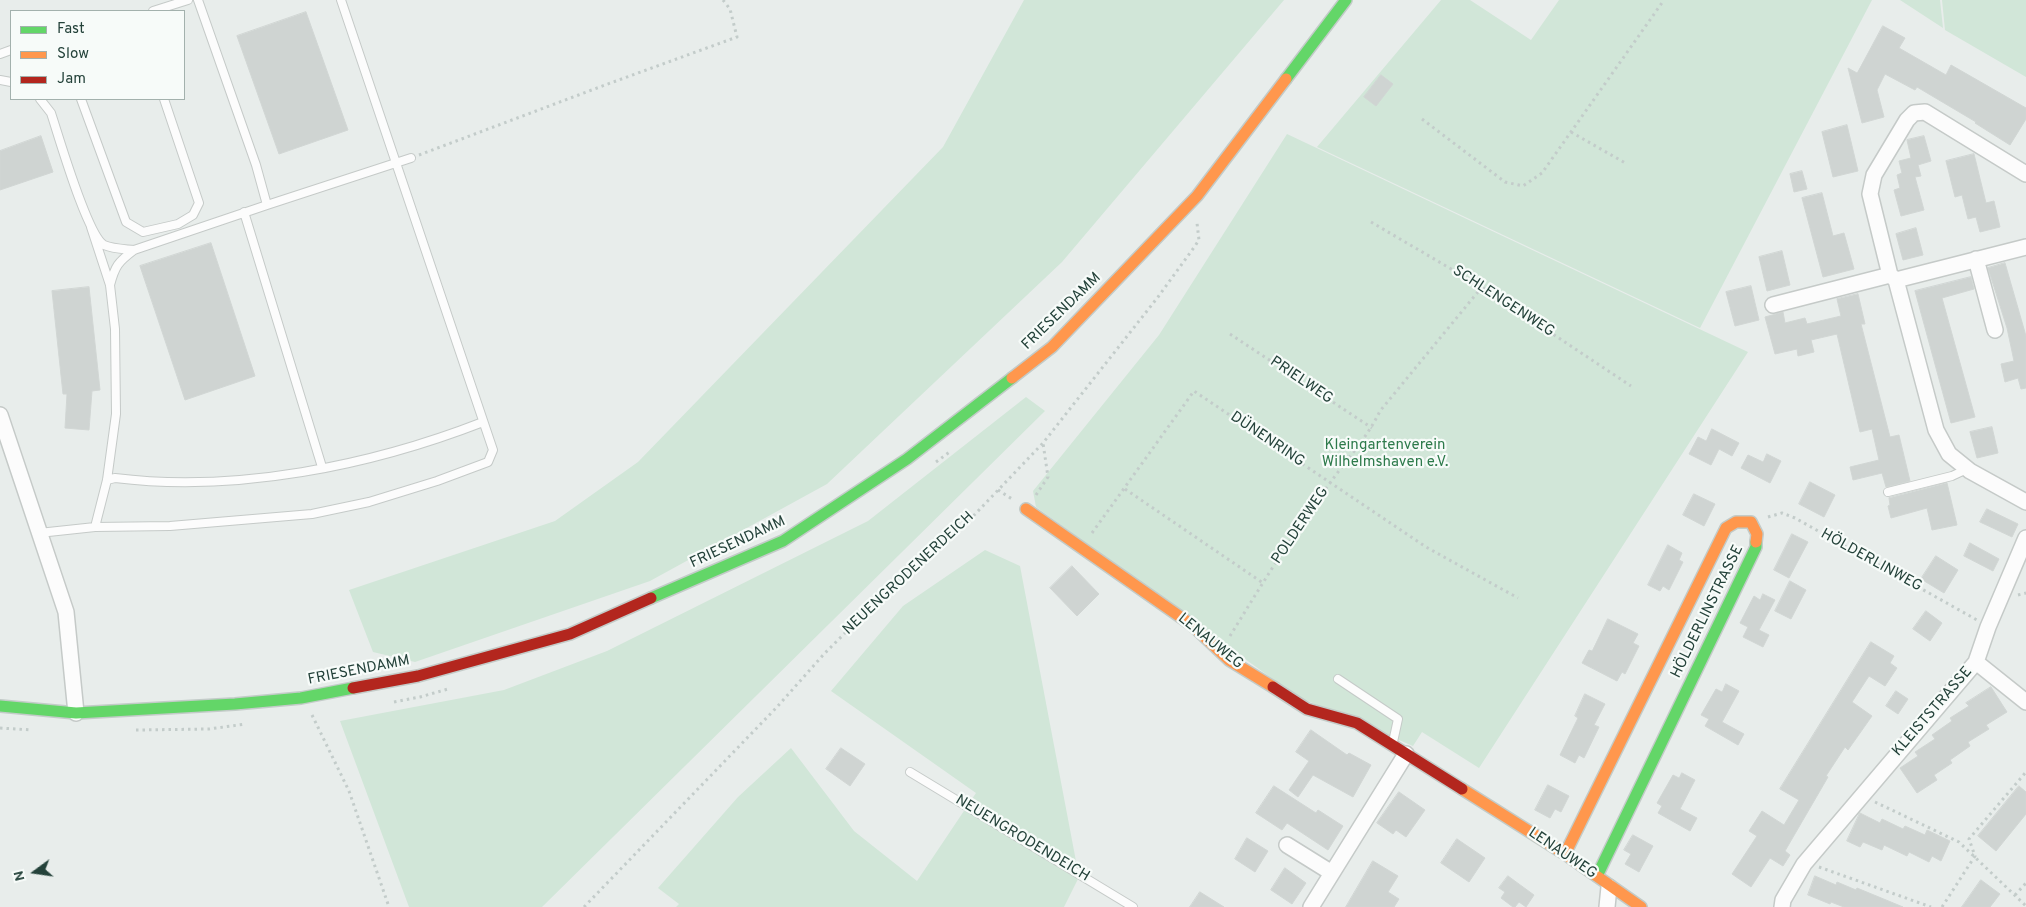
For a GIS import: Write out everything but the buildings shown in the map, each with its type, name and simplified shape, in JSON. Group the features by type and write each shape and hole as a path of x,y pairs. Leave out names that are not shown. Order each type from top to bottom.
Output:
{"main road":[{"name":"FRIESENDAMM","path":"0,706 76,713 235,704 301,698 418,676 570,634 783,541 908,459 1052,347 1197,196 1346,0"},
{"name":"LENAUWEG","path":"1026,509 1192,625 1228,660 1307,708 1357,723 1565,854 1597,876 1609,887 1641,907"},
{"name":"HÖLDERLINSTRASSE","path":"1565,854 1726,528 1736,522 1750,522 1757,534 1756,546 1597,876"}],"street":[{"path":"2026,174 1925,112 1914,113 1907,120 1874,175 1870,194 1936,430 1948,454 1967,469 2026,502"},
{"path":"1773,305 2026,246"},
{"path":"1976,259 1995,330"},
{"path":"0,415 66,612 76,713"},
{"name":"KLEISTSTRASSE","path":"1782,907 1783,900 1804,864 1976,662 1988,627 2026,538"},
{"path":"1976,662 2026,702"},
{"path":"1312,907 1406,754"},
{"path":"1287,846 1332,873"},
{"path":"1607,907 1609,887"}],"lane":[{"path":"156,10 188,0"},
{"path":"198,0 256,165 267,205"},
{"path":"39,533 94,527 170,526 312,514 369,502 438,481 488,462 493,450 341,0"},
{"path":"41,100 51,113 110,285 115,329 116,414 107,480 94,527"},
{"path":"81,100 126,222 143,232 178,224 193,215 199,203 164,100"},
{"path":"110,285 115,268 121,260 134,250 411,158"},
{"path":"244,212 322,467"},
{"path":"91,227 103,244 114,248 134,250"},
{"path":"107,480 114,478 163,483 218,481 298,472 407,448 484,422"},
{"path":"1888,492 1952,476 1967,469"},
{"path":"1338,679 1398,719 1393,746"},
{"name":"NEUENGRODENDEICH","path":"910,772 1133,907"}],"path":[{"path":"411,158 606,84 737,37 730,9 723,0"},
{"path":"1422,119 1506,182 1523,186 1542,173 1664,0"},
{"path":"1571,132 1627,164"},
{"name":"NEUENGRODENERDEICH","path":"584,907 777,707 824,654 870,608 959,530 1043,443 1147,312 1195,246 1199,240 1196,217 1190,224"},
{"name":"SCHLENGENWEG","path":"1371,222 1482,287 1631,386"},
{"name":"POLDERWEG","path":"1227,641 1262,583 1330,482 1372,428 1380,411 1482,287"},
{"name":"PRIELWEG","path":"1230,334 1372,428"},
{"name":"DÜNENRING","path":"1092,534 1194,391 1426,547 1518,598"},
{"path":"1026,509 1048,477 1043,443"},
{"path":"934,463 957,446"},
{"path":"1125,488 1262,583"},
{"name":"HÖLDERLINWEG","path":"1750,522 1782,513 1794,518 1988,627"},
{"path":"391,702 420,697 456,687"},
{"path":"303,716 322,713"},
{"path":"312,715 349,791 389,907"},
{"path":"133,730 209,729 256,722"},
{"path":"0,728 38,730"},
{"path":"1975,856 1969,839 2026,772"},
{"path":"1861,795 1959,842 2026,906"},
{"path":"1942,907 1975,856"},
{"path":"1804,864 1820,867 1931,907"},
{"path":"2015,895 2026,883"}],"green space":[{"path":"1024,0 1284,0 1062,262 827,484 650,581 415,662 373,652 349,590 555,521 638,462 943,147"},
{"path":"1441,0 1470,0 1531,40 1559,0 1872,0 1700,328 1317,147"},
{"path":"1900,0 1940,0 1943,28"},
{"path":"1942,0 2026,0 2026,77 1945,30"},
{"name":"Kleingartenverein Wilhelmshaven e.V.","path":"1287,134 1748,352 1479,768 1422,732 1413,746 1296,696 1036,507 1033,491 1159,335"},
{"path":"1026,397 1045,411 542,907 409,907 340,721 504,690 607,651 868,521"},
{"path":"985,550 1020,566 1079,877 1064,907 676,907 679,904 658,888 738,797 791,748 854,831 917,881 976,793 831,691 903,606"}],"traffic: fast":[{"path":"1286,79 1346,0"},
{"path":"651,598 783,541 907,459 1012,378"},
{"path":"1597,876 1756,547 1756,542"},
{"path":"0,706 76,713 235,704 301,698 353,688"}],"traffic: slow":[{"path":"1012,378 1052,347 1197,196 1286,79"},
{"path":"1026,509 1192,625 1229,660 1273,687"},
{"path":"1565,854 1726,528 1736,522 1751,522 1757,534 1756,542"},
{"path":"1462,789 1565,854 1641,907"}],"traffic: jam":[{"path":"353,688 418,676 570,634 651,598"},
{"path":"1273,687 1307,709 1357,723 1462,789"}]}
